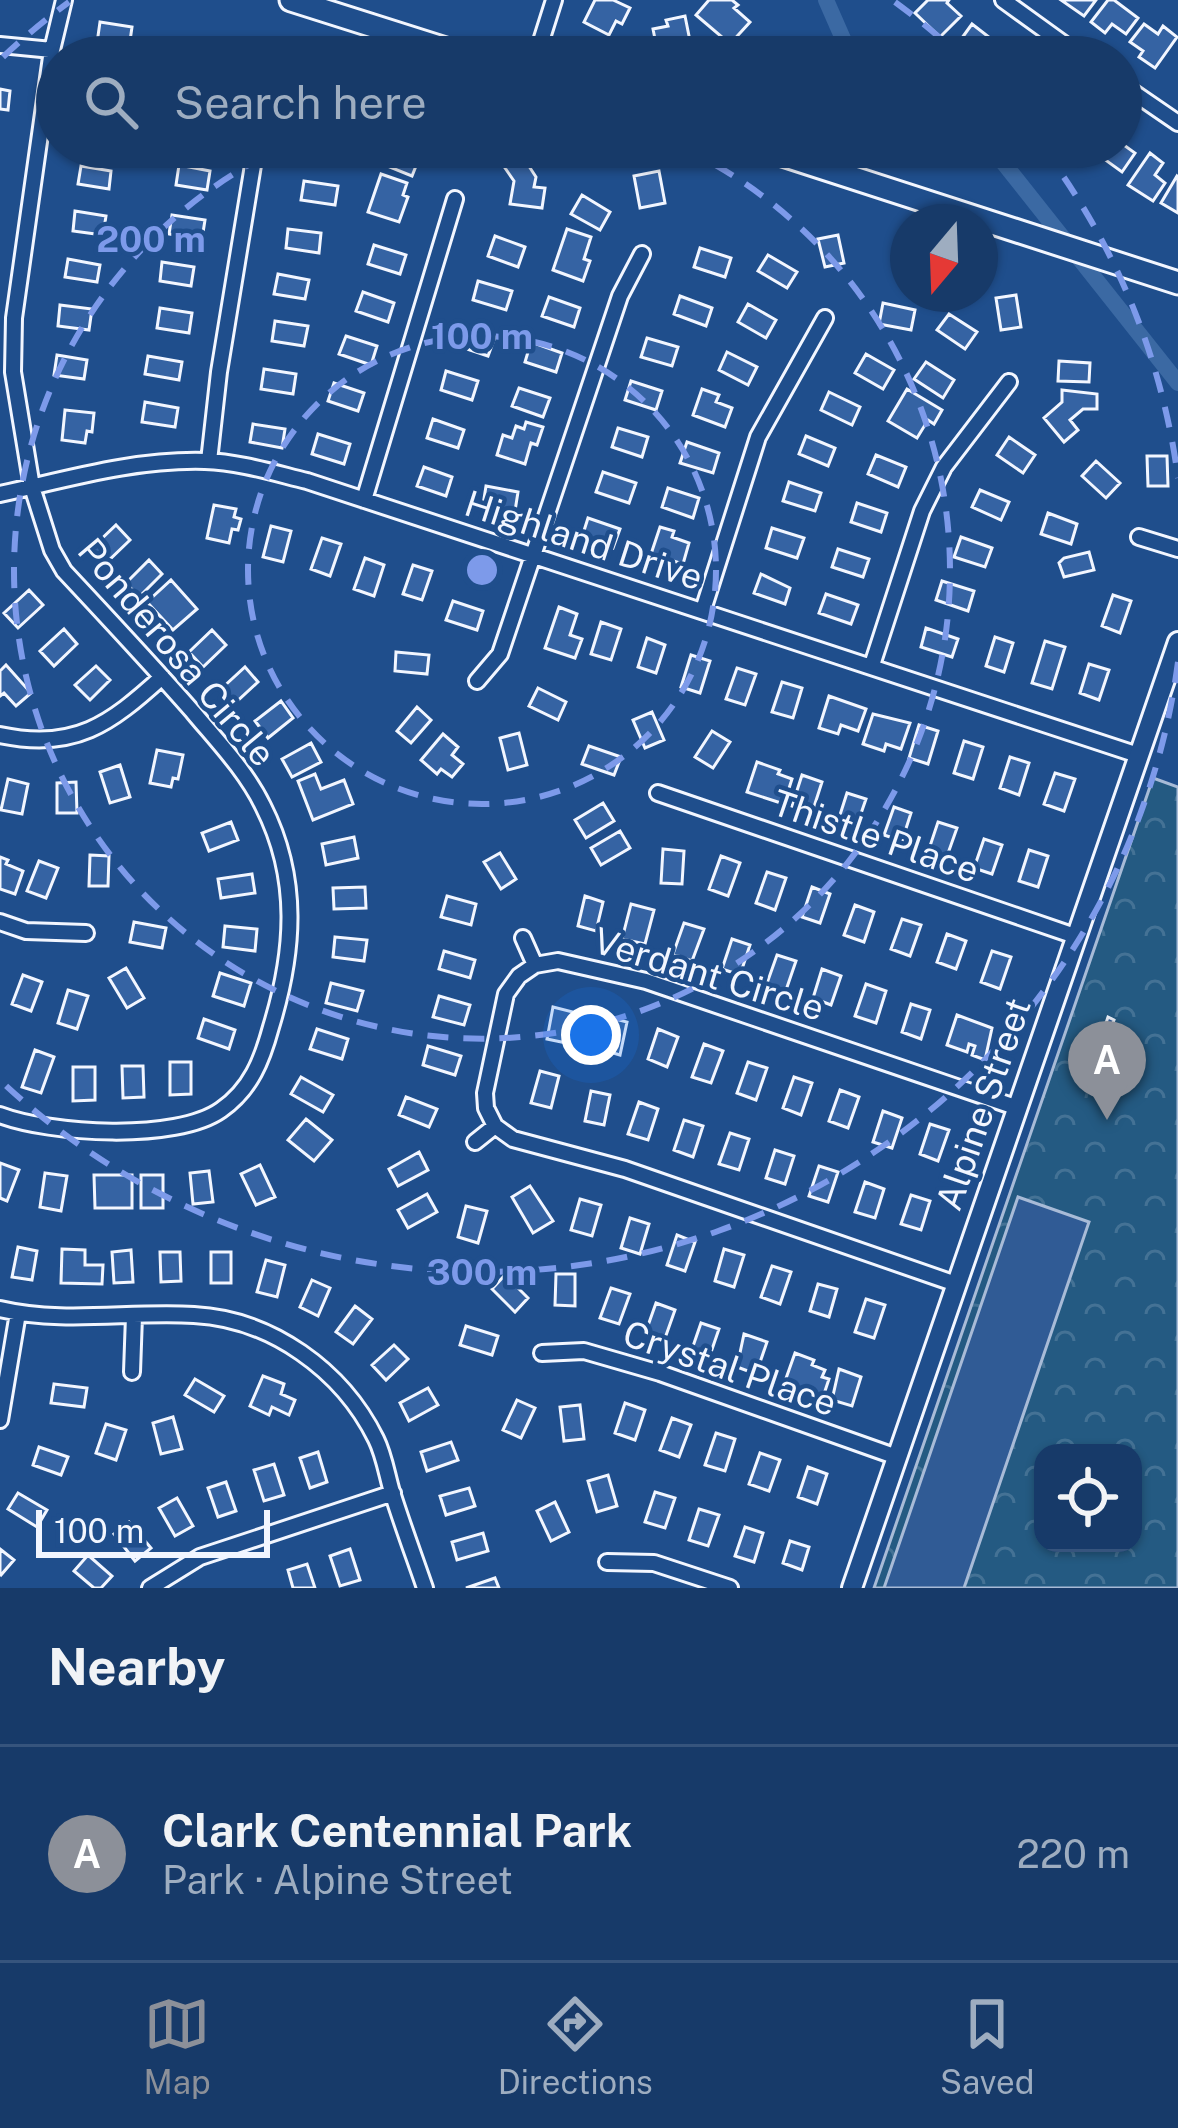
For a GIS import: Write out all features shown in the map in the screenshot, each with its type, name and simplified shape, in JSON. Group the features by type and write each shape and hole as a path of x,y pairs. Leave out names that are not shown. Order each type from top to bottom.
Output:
{"main road":[{"path":"291,0 405,36"},
{"path":"824,168 1178,283"}],"street":[{"name":"Ponderosa Circle","path":"55,36 64,0"},
{"path":"543,36 554,0"},
{"path":"1003,0 1053,36"},
{"path":"0,45 36,48"},
{"path":"1142,98 1178,123"},
{"name":"Ponderosa Circle","path":"0,1115 58,1131 190,1126 232,1101 260,1066 288,972 292,924 281,852 264,807 239,766 64,571 52,550 32,487 15,398 14,318 36,163"},
{"path":"209,461 253,168"},
{"path":"364,500 448,236 455,199"},
{"path":"477,681 500,654 620,296 643,254"},
{"path":"703,610 758,437 825,318"},
{"path":"872,665 922,511 944,467 1009,382"},
{"name":"Highland Drive","path":"0,494 97,471 209,461 307,481 1138,755"},
{"path":"1139,537 1178,549"},
{"name":"Alpine Street","path":"852,1588 1177,647"},
{"path":"0,735 56,740 88,732 116,718 162,676"},
{"name":"Thistle Place","path":"658,793 1076,935"},
{"path":"0,922 26,932 86,933"},
{"path":"523,938 536,965"},
{"name":"Verdant Circle","path":"495,1126 485,1094 506,994 519,976 536,965 569,962 646,981 1018,1108"},
{"path":"475,1142 495,1126 513,1139 625,1169 956,1284"},
{"path":"0,1310 226,1319 304,1353 356,1406 378,1442 425,1588"},
{"path":"0,1420 18,1313"},
{"path":"132,1372 134,1316"},
{"name":"Crystal Place","path":"542,1353 584,1351 660,1373 897,1457"},
{"path":"150,1588 200,1557 393,1493"},
{"path":"607,1562 654,1563 730,1588"}],"green space":[{"path":"1153,778 1178,787 1178,1588 874,1588"}],"shaded area":[{"path":"1018,1197 1089,1222 964,1588 884,1588"}],"building":[{"path":"595,0 613,0 630,8 609,35 584,22"},
{"path":"709,0 732,0 750,22 737,36 721,36 696,15"},
{"path":"928,0 949,0 961,16 939,36 915,13"},
{"path":"1061,0 1096,0 1084,16"},
{"path":"1108,0 1138,18 1126,34 1112,24 1105,33 1091,22"},
{"path":"685,16 689,36 654,36 653,29 668,26 666,20"},
{"path":"100,22 132,27 131,36 98,36"},
{"path":"972,24 988,36 963,36"},
{"path":"1144,24 1158,34 1163,26 1177,37 1155,68 1142,59 1142,36 1135,36"},
{"path":"0,89 10,91 8,110 0,109"},
{"path":"1150,153 1163,163 1155,175 1165,183 1153,201 1128,185"},
{"path":"81,168 111,171 109,189 78,184"},
{"path":"179,168 210,171 207,190 176,185"},
{"path":"392,168 415,168 412,176"},
{"path":"505,168 530,168 536,177 534,187 545,188 542,208 510,204 514,181"},
{"path":"659,171 665,203 640,208 634,176"},
{"path":"381,174 407,183 403,195 408,197 399,222 368,212"},
{"path":"1178,177 1178,213 1161,203"},
{"path":"304,181 338,186 335,205 301,200"},
{"path":"582,195 610,212 600,230 571,214"},
{"path":"75,211 106,216 103,235 73,231"},
{"path":"172,215 205,220 202,239 169,234"},
{"path":"288,229 321,233 319,253 286,248"},
{"path":"567,229 591,237 583,281 553,270"},
{"path":"838,235 844,263 825,267 818,239"},
{"path":"495,236 525,247 518,267 488,256"},
{"path":"374,245 406,255 400,274 368,264"},
{"path":"700,248 731,258 725,277 694,267"},
{"path":"768,255 797,272 787,288 758,271"},
{"path":"68,259 100,265 97,282 65,277"},
{"path":"162,262 194,267 191,286 160,281"},
{"path":"278,274 309,280 305,299 274,294"},
{"path":"478,281 512,291 506,310 473,300"},
{"path":"363,292 394,303 388,322 356,311"},
{"path":"1016,295 1021,327 1001,330 998,298"},
{"path":"680,296 712,308 706,326 674,314"},
{"path":"549,297 580,308 574,327 542,316"},
{"path":"883,303 890,305 890,312 915,312 911,330 879,324"},
{"path":"748,304 776,320 766,338 738,322"},
{"path":"60,305 92,309 89,330 58,326"},
{"path":"160,308 192,313 189,333 157,328"},
{"path":"949,314 977,332 965,349 937,330"},
{"path":"275,321 308,326 304,346 272,341"},
{"path":"464,327 495,337 488,356 458,346"},
{"path":"346,336 377,346 371,365 339,354"},
{"path":"647,338 678,347 672,366 641,357"},
{"path":"531,342 562,353 556,372 525,362"},
{"path":"727,352 757,367 748,385 719,370"},
{"path":"866,354 894,370 883,389 855,373"},
{"path":"57,355 87,360 84,379 54,375"},
{"path":"148,356 182,362 179,380 145,374"},
{"path":"1059,361 1090,363 1089,382 1058,381"},
{"path":"926,362 954,380 943,398 914,379"},
{"path":"264,369 296,374 293,394 261,389"},
{"path":"446,371 478,381 472,400 441,390"},
{"path":"631,381 662,391 656,410 625,400"},
{"path":"334,383 364,393 358,411 328,401"},
{"path":"519,388 550,398 543,417 512,406"},
{"path":"702,389 719,395 716,402 732,408 725,427 693,415"},
{"path":"907,389 942,410 934,424 928,420 917,438 888,421"},
{"path":"1062,390 1097,394 1097,409 1083,409 1070,420 1078,430 1064,442 1044,418 1062,402"},
{"path":"829,392 860,407 852,425 821,410"},
{"path":"145,402 178,408 175,427 142,422"},
{"path":"65,410 94,413 85,443 62,440"},
{"path":"433,419 464,430 458,448 427,438"},
{"path":"526,422 543,427 537,445 531,443 525,464 497,455 503,435 512,438 516,426 524,429"},
{"path":"253,424 285,429 282,448 250,442"},
{"path":"618,428 648,437 642,457 612,447"},
{"path":"318,434 350,444 344,464 312,454"},
{"path":"806,436 835,448 828,466 799,454"},
{"path":"1009,437 1035,455 1023,473 997,455"},
{"path":"687,442 719,453 713,473 680,463"},
{"path":"876,455 906,467 898,487 868,474"},
{"path":"1147,456 1167,456 1168,486 1148,486"},
{"path":"1096,461 1120,483 1106,498 1082,476"},
{"path":"424,467 452,477 446,496 417,486"},
{"path":"603,472 636,483 629,503 596,492"},
{"path":"789,482 821,493 815,511 783,501"},
{"path":"486,486 518,492 515,511 483,505"},
{"path":"668,488 699,498 693,518 662,507"},
{"path":"980,490 1009,502 1001,520 972,507"},
{"path":"857,503 887,513 881,532 851,522"},
{"path":"214,505 236,509 234,517 241,519 229,543 207,538"},
{"path":"1048,513 1077,524 1071,544 1041,534"},
{"path":"588,518 620,529 613,548 582,537"},
{"path":"116,525 130,540 106,563 92,548"},
{"path":"271,526 291,531 283,562 263,557"},
{"path":"660,527 689,543 683,564 651,554"},
{"path":"772,528 804,538 797,558 766,548"},
{"path":"961,537 992,548 985,567 954,557"},
{"path":"322,538 341,544 330,576 311,569"},
{"path":"838,549 869,559 863,577 832,567"},
{"path":"1089,552 1094,570 1064,577 1059,563 1064,558"},
{"path":"365,558 384,565 374,596 354,589"},
{"path":"149,560 162,574 139,597 126,583"},
{"path":"413,565 432,571 422,600 403,594"},
{"path":"761,574 790,588 785,604 754,593"},
{"path":"171,580 197,609 173,630 147,602"},
{"path":"942,581 974,591 968,611 936,600"},
{"path":"29,590 43,605 18,628 4,613"},
{"path":"826,594 858,605 851,624 819,613"},
{"path":"1113,595 1131,601 1120,633 1102,626"},
{"path":"453,601 483,611 477,630 446,620"},
{"path":"559,607 577,614 570,635 582,639 575,658 545,648"},
{"path":"601,622 621,629 611,660 591,654"},
{"path":"926,628 958,639 952,657 921,647"},
{"path":"64,629 77,644 54,666 40,651"},
{"path":"212,630 226,645 203,667 189,652"},
{"path":"995,637 1013,643 1004,672 986,666"},
{"path":"647,638 665,645 656,673 638,667"},
{"path":"1045,641 1065,647 1052,689 1032,683"},
{"path":"396,652 429,655 427,674 395,671"},
{"path":"691,655 710,661 700,693 681,687"},
{"path":"1089,664 1109,670 1099,700 1080,693"},
{"path":"6,665 31,693 16,706 4,693 0,696 0,671"},
{"path":"96,666 110,680 90,700 75,685"},
{"path":"245,667 258,682 234,704 221,689"},
{"path":"737,668 756,674 745,705 726,699"},
{"path":"782,682 802,688 793,718 772,712"},
{"path":"538,688 566,702 558,720 529,706"},
{"path":"829,696 866,709 858,731 841,725 838,734 819,728"},
{"path":"281,701 293,718 268,738 255,721"},
{"path":"417,707 431,720 411,743 397,731"},
{"path":"652,712 664,740 645,748 633,720"},
{"path":"873,714 910,723 901,749 886,744 884,751 863,744"},
{"path":"919,725 938,731 928,764 909,758"},
{"path":"712,731 730,742 713,768 695,757"},
{"path":"519,733 527,765 508,770 500,738"},
{"path":"443,734 458,747 452,755 463,764 452,777 441,769 437,774 421,760"},
{"path":"964,741 983,747 973,779 954,773"},
{"path":"311,743 321,762 292,777 282,759"},
{"path":"589,746 621,757 614,775 582,764"},
{"path":"157,750 183,755 178,779 173,778 171,787 150,783"},
{"path":"1010,757 1029,763 1019,795 1000,788"},
{"path":"757,762 792,779 784,804 747,792"},
{"path":"120,765 130,797 110,803 100,772"},
{"path":"1055,773 1075,779 1064,811 1044,804"},
{"path":"315,774 321,789 344,780 353,804 313,820 298,781"},
{"path":"802,775 822,782 812,813 792,806"},
{"path":"8,779 28,784 22,814 1,810"},
{"path":"76,782 77,813 57,813 57,783"},
{"path":"847,793 866,799 856,828 838,821"},
{"path":"603,803 614,821 586,838 575,820"},
{"path":"894,807 911,813 902,841 884,835"},
{"path":"231,822 238,840 209,851 202,833"},
{"path":"938,822 957,828 946,859 928,852"},
{"path":"620,831 630,848 601,865 591,848"},
{"path":"354,837 358,858 326,865 322,844"},
{"path":"984,839 1002,845 992,874 974,868"},
{"path":"663,849 684,851 682,884 661,883"},
{"path":"1029,850 1048,856 1038,887 1019,881"},
{"path":"500,853 516,879 501,889 484,862"},
{"path":"90,855 109,856 108,886 89,886"},
{"path":"721,856 740,863 728,896 709,889"},
{"path":"0,857 23,871 15,894 0,889"},
{"path":"39,861 58,868 46,898 27,891"},
{"path":"767,872 786,878 775,910 756,903"},
{"path":"252,874 255,893 221,898 218,879"},
{"path":"365,887 366,908 334,909 333,888"},
{"path":"812,887 830,894 820,923 802,917"},
{"path":"447,896 476,904 471,925 441,917"},
{"path":"585,896 603,902 596,931 578,926"},
{"path":"631,904 654,910 645,944 622,939"},
{"path":"855,905 874,912 864,942 844,935"},
{"path":"902,919 921,925 910,956 891,949"},
{"path":"134,922 166,928 162,948 130,942"},
{"path":"684,923 704,929 692,961 673,954"},
{"path":"225,926 257,929 255,951 223,947"},
{"path":"947,934 966,941 956,969 937,962"},
{"path":"335,937 367,940 364,961 333,957"},
{"path":"732,939 750,945 740,975 722,969"},
{"path":"444,951 475,960 470,978 439,969"},
{"path":"992,951 1011,957 1000,989 981,982"},
{"path":"777,955 796,961 785,993 766,986"},
{"path":"126,968 144,998 127,1008 109,978"},
{"path":"822,969 841,976 831,1005 813,998"},
{"path":"220,973 251,983 244,1006 213,996"},
{"path":"23,975 42,982 31,1011 12,1004"},
{"path":"331,983 363,991 357,1011 326,1003"},
{"path":"866,984 886,991 876,1023 855,1016"},
{"path":"68,990 88,996 77,1029 58,1023"},
{"path":"439,996 470,1005 464,1025 433,1017"},
{"path":"911,1004 930,1010 921,1039 902,1032"},
{"path":"553,1007 573,1012 566,1043 547,1039"},
{"path":"957,1015 992,1028 985,1060 972,1055 975,1046 969,1044 967,1052 947,1045"},
{"path":"608,1017 627,1022 620,1055 600,1049"},
{"path":"1108,1017 1114,1020 1106,1043 1100,1041"},
{"path":"204,1019 235,1030 229,1049 198,1038"},
{"path":"317,1029 348,1039 342,1059 310,1049"},
{"path":"658,1029 678,1037 667,1067 648,1059"},
{"path":"704,1044 723,1051 711,1083 692,1077"},
{"path":"428,1046 461,1056 455,1075 423,1065"},
{"path":"35,1050 54,1057 41,1093 22,1087"},
{"path":"170,1062 191,1062 191,1094 170,1095"},
{"path":"748,1062 767,1068 756,1100 737,1093"},
{"path":"122,1066 143,1066 144,1097 123,1098"},
{"path":"73,1067 95,1067 95,1100 73,1101"},
{"path":"540,1071 559,1076 551,1108 531,1103"},
{"path":"301,1077 333,1095 323,1112 291,1094"},
{"path":"794,1077 812,1083 801,1115 783,1108"},
{"path":"840,1090 859,1097 848,1128 829,1121"},
{"path":"591,1091 610,1095 604,1125 585,1121"},
{"path":"406,1097 437,1109 429,1127 399,1115"},
{"path":"639,1102 658,1109 648,1140 628,1134"},
{"path":"883,1111 902,1118 892,1148 873,1142"},
{"path":"306,1119 332,1140 314,1161 288,1140"},
{"path":"684,1120 703,1126 693,1157 674,1150"},
{"path":"930,1124 949,1130 938,1161 920,1154"},
{"path":"730,1133 749,1139 739,1170 719,1164"},
{"path":"775,1150 794,1156 785,1184 766,1178"},
{"path":"419,1152 428,1170 398,1186 389,1169"},
{"path":"0,1163 19,1170 7,1201 0,1198"},
{"path":"260,1165 275,1197 256,1205 241,1174"},
{"path":"819,1166 838,1172 828,1202 809,1196"},
{"path":"209,1171 213,1202 193,1204 190,1173"},
{"path":"45,1173 67,1176 61,1211 40,1207"},
{"path":"94,1175 132,1175 132,1208 95,1208"},
{"path":"141,1175 163,1175 163,1208 141,1208"},
{"path":"865,1182 884,1189 875,1218 855,1212"},
{"path":"530,1186 553,1221 533,1233 512,1197"},
{"path":"427,1194 437,1212 408,1228 398,1210"},
{"path":"911,1195 930,1201 921,1230 901,1224"},
{"path":"580,1199 601,1205 592,1236 571,1230"},
{"path":"466,1206 487,1211 478,1243 458,1237"},
{"path":"630,1218 649,1224 640,1254 621,1248"},
{"path":"677,1235 695,1242 685,1271 667,1265"},
{"path":"18,1247 37,1251 32,1280 12,1277"},
{"path":"62,1249 85,1250 85,1265 103,1265 102,1284 61,1283"},
{"path":"724,1249 744,1255 734,1287 715,1281"},
{"path":"131,1250 133,1282 114,1283 112,1252"},
{"path":"160,1252 180,1252 181,1281 161,1282"},
{"path":"211,1252 231,1252 231,1283 211,1283"},
{"path":"266,1260 285,1265 277,1297 257,1292"},
{"path":"772,1266 791,1272 780,1304 761,1297"},
{"path":"556,1274 575,1274 575,1306 555,1305"},
{"path":"505,1275 528,1298 515,1312 492,1289"},
{"path":"312,1280 330,1288 318,1316 300,1307"},
{"path":"818,1284 837,1289 829,1317 810,1311"},
{"path":"611,1288 630,1294 619,1324 600,1318"},
{"path":"866,1299 885,1305 874,1338 855,1332"},
{"path":"656,1303 675,1310 664,1341 645,1334"},
{"path":"355,1306 372,1319 353,1344 336,1332"},
{"path":"701,1323 719,1329 709,1358 691,1352"},
{"path":"466,1326 498,1336 492,1355 460,1345"},
{"path":"744,1334 767,1342 756,1374 737,1367"},
{"path":"394,1345 408,1359 386,1380 372,1365"},
{"path":"795,1353 825,1370 822,1377 829,1379 823,1397 784,1384"},
{"path":"839,1369 861,1377 852,1406 832,1400"},
{"path":"263,1376 284,1384 281,1394 295,1400 289,1415 272,1407 269,1415 250,1406"},
{"path":"195,1379 224,1396 214,1412 185,1395"},
{"path":"54,1384 87,1388 84,1407 51,1403"},
{"path":"428,1388 438,1405 409,1421 400,1403"},
{"path":"517,1400 535,1408 521,1438 503,1430"},
{"path":"625,1403 645,1410 635,1440 615,1433"},
{"path":"580,1405 584,1439 564,1441 560,1407"},
{"path":"173,1417 182,1449 161,1454 153,1423"},
{"path":"672,1418 691,1425 679,1457 660,1450"},
{"path":"106,1424 126,1430 116,1460 96,1453"},
{"path":"716,1433 735,1439 725,1471 705,1465"},
{"path":"451,1442 458,1460 427,1471 421,1452"},
{"path":"39,1447 68,1457 61,1475 33,1465"},
{"path":"318,1452 327,1482 310,1488 300,1458"},
{"path":"760,1453 780,1460 769,1491 749,1484"},
{"path":"274,1464 284,1495 264,1501 254,1470"},
{"path":"808,1467 827,1474 817,1504 798,1497"},
{"path":"608,1475 617,1506 597,1512 588,1481"},
{"path":"226,1482 236,1511 218,1517 208,1488"},
{"path":"469,1488 475,1506 446,1515 440,1496"},
{"path":"655,1492 675,1498 665,1528 645,1522"},
{"path":"18,1493 47,1510 37,1527 8,1509"},
{"path":"177,1498 193,1526 175,1536 159,1508"},
{"path":"555,1502 569,1532 551,1541 537,1511"},
{"path":"699,1509 719,1515 708,1546 689,1540"},
{"path":"129,1522 151,1548 135,1561 114,1534"},
{"path":"745,1527 763,1533 754,1562 735,1556"},
{"path":"483,1533 488,1551 457,1560 452,1542"},
{"path":"790,1541 809,1547 802,1570 783,1563"},
{"path":"0,1549 14,1560 1,1575 0,1574"},
{"path":"350,1549 360,1580 340,1586 330,1556"},
{"path":"88,1555 112,1576 101,1588 94,1588 74,1571"},
{"path":"307,1564 315,1588 293,1588 288,1570"},
{"path":"495,1578 499,1588 466,1588"}],"waterway":[{"path":"826,0 842,36"},
{"path":"1008,168 1178,383"}],"place":[{"name":"Clark Centennial Park","path":"1107,1120"}]}
